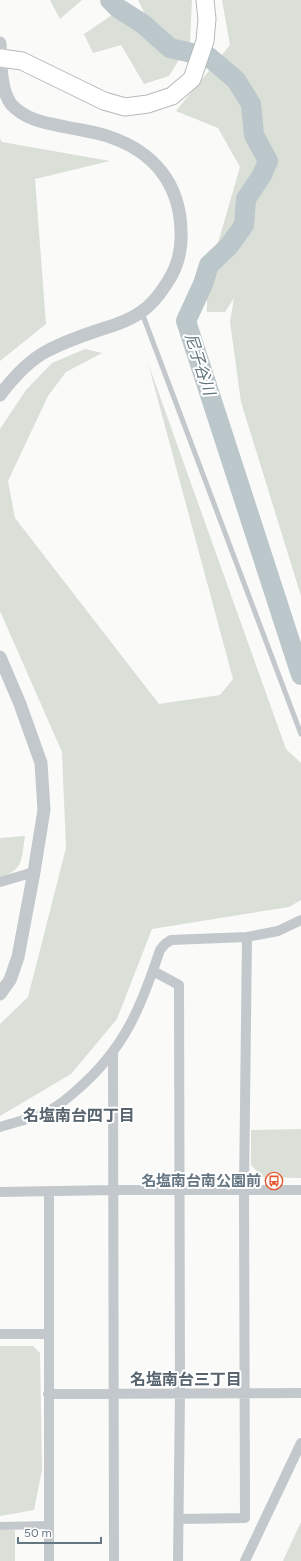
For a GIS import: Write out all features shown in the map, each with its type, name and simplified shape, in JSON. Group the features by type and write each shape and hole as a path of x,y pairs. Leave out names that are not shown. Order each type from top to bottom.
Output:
{"highway":[{"path":"0,51 104,101 125,107 148,104 172,96 192,79 205,41 207,19 205,0"}],"street":[{"path":"0,51 2,87 10,104 23,115 39,122 109,136 138,149 159,167 166,178 179,209 181,222 177,262 171,277 153,302 141,312 121,323 48,350 16,376 0,395"},
{"path":"0,657 20,704 41,763 44,810 18,957 10,980 0,994"},
{"path":"0,882 34,872"},
{"path":"0,1127 47,1112 68,1098 89,1080 113,1053 130,1026 160,950 165,944 171,940 247,937 278,931 301,920"},
{"path":"179,1519 245,1518 244,1190 247,937"},
{"path":"153,971 179,985 180,1392 178,1561"},
{"path":"113,1053 114,1561"},
{"path":"0,1192 113,1190 301,1190"},
{"path":"49,1191 49,1561"},
{"path":"0,1334 48,1334"},
{"path":"48,1394 301,1392"},
{"path":"245,1561 301,1443"},
{"path":"0,1526 49,1525"}],"lane":[{"path":"141,312 301,734"}],"shaded area":[{"path":"50,0 82,0 60,19"},
{"path":"138,0 192,0 190,42 169,76 144,84 121,45 93,53 84,34 112,15 142,35 145,14"},
{"path":"222,0 301,0 301,596 241,402 230,322 234,298 225,312 207,312 207,281 240,167 218,128 176,111 230,45"},
{"path":"0,139 2,142 110,161 35,179 46,324 0,361"},
{"path":"85,349 102,353 66,372 48,396 8,481 15,518 159,704 220,695 233,679 148,363 286,749 301,763 301,900 289,907 152,929 117,1019 71,1074 0,1116 0,1024 28,997 66,848 62,752 0,611 0,429 26,390 52,363"},
{"path":"25,836 22,857 18,867 14,871 0,877 0,838"},
{"path":"301,1129 301,1178 263,1177 251,1165 251,1130"},
{"path":"0,1346 33,1346 40,1353 42,1470 34,1510 0,1516"},
{"path":"301,1522 301,1561 283,1561"},
{"path":"0,1530 15,1530 15,1561 0,1561"}],"waterway":[{"name":"尼子谷川","path":"110,0 118,8 143,24 170,48 209,57 236,80 251,104 254,135 268,161 262,175 246,199 244,225 229,246 209,265 203,284 186,321 301,675"}],"place":[{"name":"名塩南台南公園前","path":"274,1181"}],"district":[{"name":"名塩南台四丁目","path":"79,1115"},
{"name":"名塩南台三丁目","path":"186,1379"}]}
